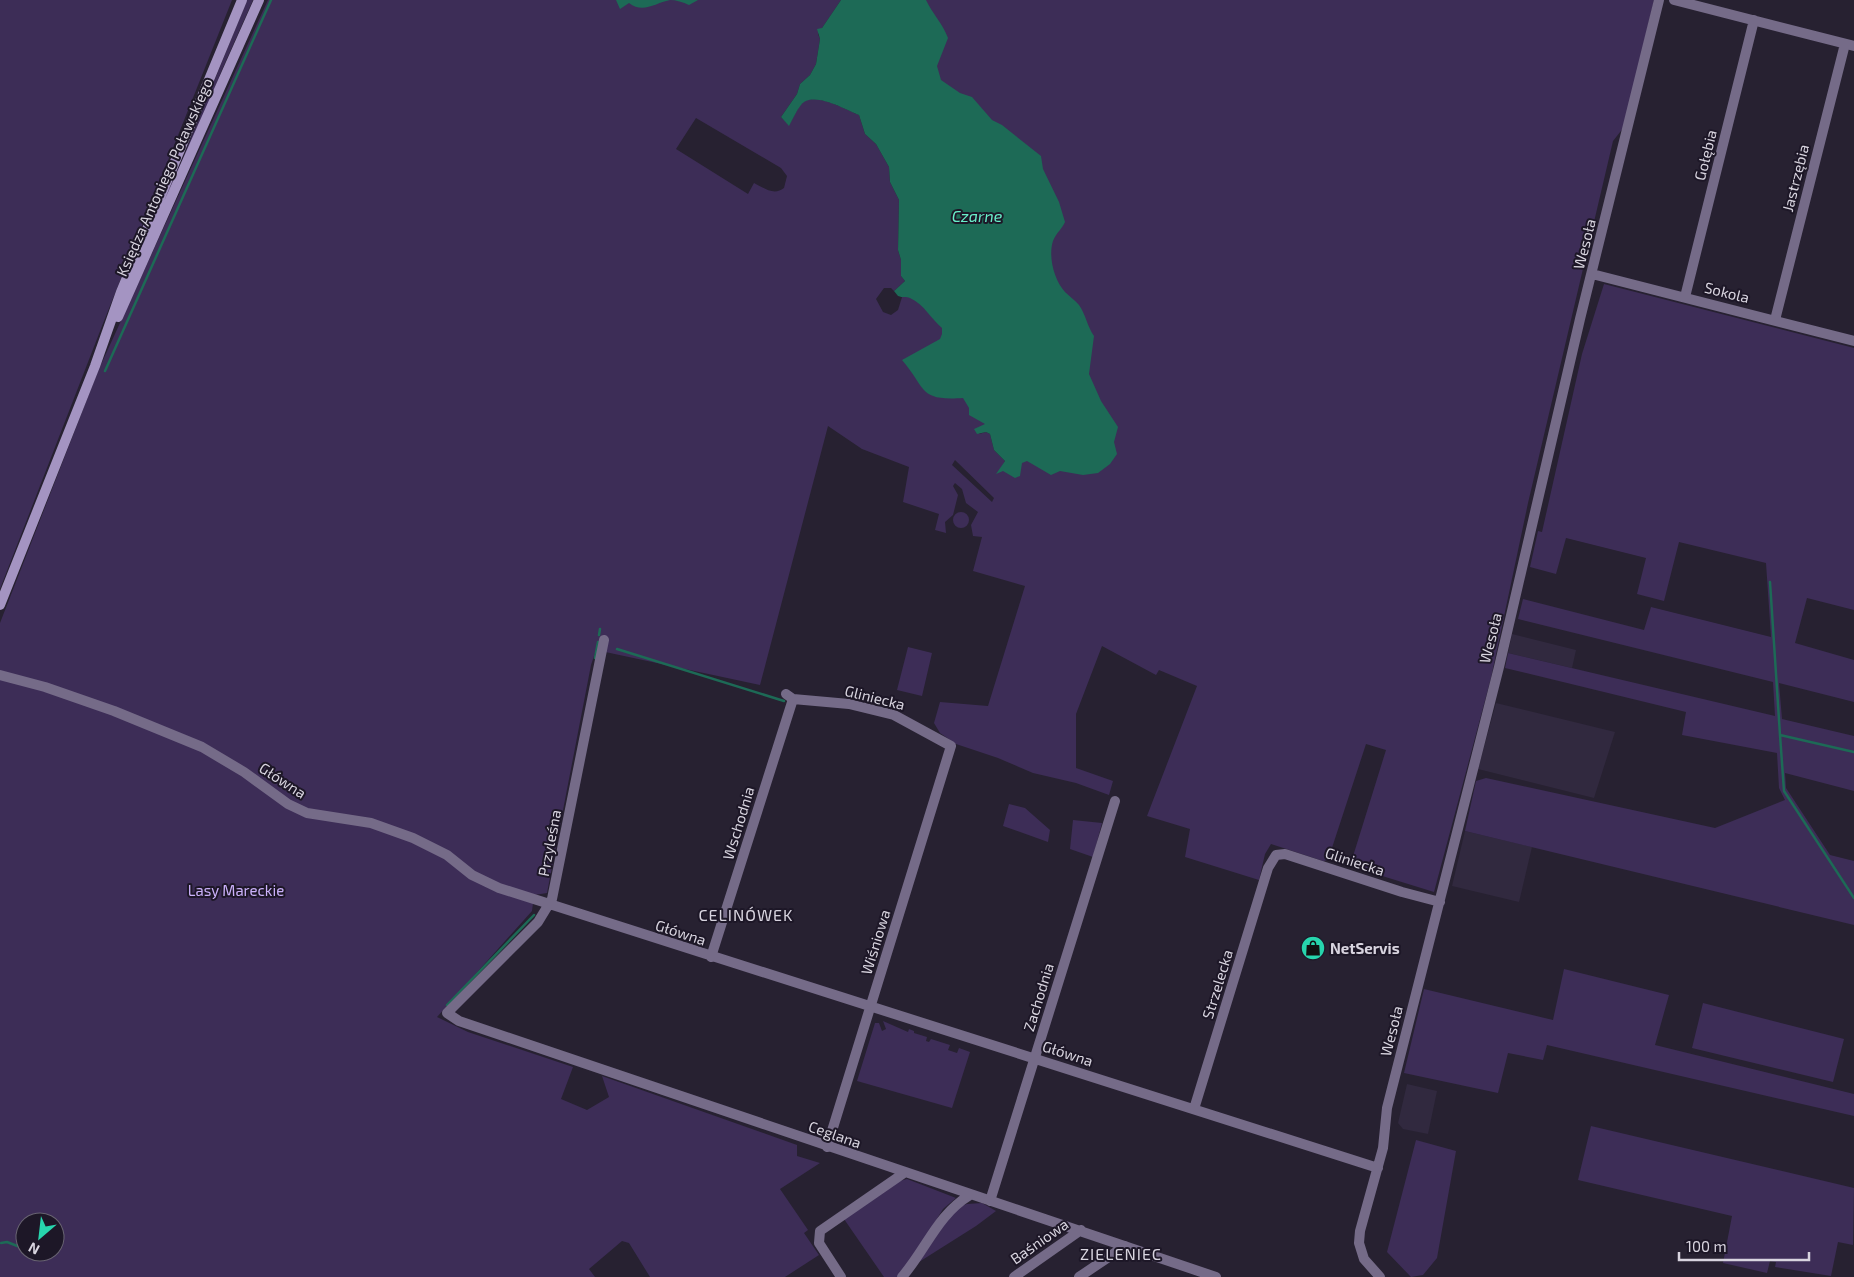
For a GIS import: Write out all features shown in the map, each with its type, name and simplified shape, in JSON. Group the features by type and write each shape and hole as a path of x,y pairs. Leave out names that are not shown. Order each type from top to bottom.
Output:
{"main road":[{"name":"Księdza Antoniego Poławskiego","path":"0,606 95,366 151,217 183,148 242,0"},
{"name":"Księdza Antoniego Poławskiego","path":"95,366 135,281 259,0"}],"street":[{"name":"Wesoła","path":"1380,1277 1364,1259 1359,1242 1360,1231 1378,1168 1387,1108 1499,667 1592,274 1660,0"},
{"path":"1674,0 1849,45"},
{"name":"Gołębia","path":"1685,297 1754,20"},
{"name":"Jastrzębia","path":"1775,320 1849,45"},
{"name":"Sokola","path":"1592,274 1854,341"},
{"name":"Przyleśna","path":"447,1013 538,922 554,891 604,640"},
{"name":"Główna","path":"0,675 45,687 114,711 202,747 298,809 307,813 371,823 413,838 447,856 486,882 548,905 1378,1168"},
{"name":"Gliniecka","path":"790,696 849,704 894,715 951,746"},
{"name":"Wschodnia","path":"711,957 790,696"},
{"name":"Wiśniowa","path":"827,1147 951,746"},
{"name":"Zachodnia","path":"990,1201 1115,801"},
{"name":"Gliniecka","path":"1268,868 1276,855 1285,854 1402,892 1440,902"},
{"name":"Strzelecka","path":"1194,1109 1268,868"},
{"name":"Ceglana","path":"447,1013 459,1022 1216,1277"},
{"path":"841,1277 819,1242 819,1233 904,1173"},
{"path":"902,1277 914,1263 943,1216 955,1204 970,1195"},
{"name":"Baśniowa","path":"1014,1277 1081,1230"},
{"path":"1079,1277 1125,1246"}],"shaded area":[{"path":"1512,634 1576,650 1572,668 1508,653"},
{"path":"1496,703 1615,732 1594,798 1478,769"},
{"path":"1465,831 1532,847 1519,902 1452,886"},
{"path":"1407,1084 1437,1091 1428,1134 1403,1129 1398,1123"}],"green space":[{"path":"0,0 232,0 0,589"},
{"path":"247,0 253,0 221,72 193,144 140,253 181,163"},
{"name":"Lasy Mareckie","path":"268,0 841,0 818,34 820,39 816,64 810,75 800,84 797,94 781,117 789,125 801,104 806,100 813,99 829,102 859,115 865,134 876,144 889,167 890,182 899,200 898,250 901,260 901,276 905,281 894,291 891,288 884,288 876,299 883,312 891,315 898,310 903,294 939,308 987,423 979,434 986,432 990,434 994,450 1005,461 999,471 1006,468 959,110 883,0 1654,0 1624,127 1613,141 1528,503 1491,678 1434,892 1350,866 1386,750 1366,744 1328,860 1323,861 1271,844 1265,854 1259,880 1185,857 1190,829 1147,816 1197,686 1159,670 1156,675 1102,646 1076,714 1076,768 1113,781 1109,795 1076,783 1033,773 998,758 956,744 940,733 934,723 940,702 988,706 1025,586 973,571 982,537 973,536 971,525 978,512 966,503 962,489 955,483 953,486 958,495 953,515 945,522 946,533 935,530 939,514 903,502 909,467 862,449 828,426 760,685 596,650 591,665 547,893 534,895 532,911 437,1017 468,1032 573,1067 561,1099 587,1110 609,1097 602,1076 797,1145 797,1156 820,1163 780,1189 808,1230 804,1233 819,1255 785,1277 650,1277 629,1243 622,1241 589,1269 595,1277 0,1277 0,623 98,371","holes":["696,118 781,168 787,176 784,188 773,191 754,183 748,194 676,149","955,460 994,498 992,502 952,465"]},
{"path":"1604,284 1854,348 1854,610 1807,598 1795,643 1854,660 1854,702 1779,683 1782,719 1854,736 1854,791 1785,773 1786,788 1830,855 1854,861 1854,925 1465,831 1476,781 1486,778 1715,828 1785,800 1779,788 1777,753 1682,735 1686,712 1505,668 1508,653 1775,716 1773,682 1518,619 1523,599 1644,630 1651,607 1771,637 1766,563 1679,542 1664,601 1637,594 1646,558 1566,538 1556,574 1530,567 1538,531 1542,532 1582,354"},
{"path":"958,512 964,512 969,517 967,526 958,528 953,523 953,517"},
{"path":"908,647 932,653 922,696 897,690"},
{"path":"1009,804 1025,808 1050,830 1048,842 1003,826"},
{"path":"1073,820 1102,823 1093,857 1070,849"},
{"path":"1564,969 1669,995 1655,1045 1854,1094 1854,1116 1547,1045 1543,1060 1508,1053 1498,1093 1404,1073 1424,989 1553,1020"},
{"path":"1703,1003 1844,1039 1833,1082 1692,1048"},
{"path":"883,1021 908,1032 909,1029 914,1031 914,1033 927,1037 926,1041 929,1042 931,1039 950,1045 948,1050 957,1053 959,1048 970,1052 952,1108 857,1081 875,1023 879,1023 882,1031 886,1029"},
{"path":"1591,1126 1854,1188 1853,1245 1838,1242 1831,1276 1775,1267 1776,1262 1770,1261 1767,1273 1723,1263 1732,1216 1578,1180"},
{"path":"1416,1140 1456,1151 1437,1258 1423,1275 1411,1277 1387,1252"},
{"path":"907,1179 956,1198 943,1209 904,1272 897,1277 884,1277 844,1219 896,1182"},
{"path":"982,1203 996,1211 919,1262 954,1209 967,1204"}],"water":[{"path":"616,0 670,0 644,8 639,8 629,3 620,9"},
{"path":"670,0 698,0 689,5"},
{"name":"Czarne","path":"841,0 926,0 948,38 937,66 941,80 960,93 972,97 992,120 1002,125 1041,156 1043,169 1059,202 1065,222 1053,241 1051,254 1053,268 1061,287 1077,303 1094,336 1089,374 1101,401 1118,427 1114,442 1117,454 1110,464 1098,473 1083,475 1060,471 1051,475 1027,461 1022,463 1020,476 1015,478 1003,471 996,474 1005,461 994,450 990,434 986,432 977,434 974,429 985,424 969,415 969,408 963,398 938,397 925,391 902,360 940,339 942,328 919,304 909,297 898,296 894,291 905,281 901,276 901,260 898,250 899,200 890,182 889,167 876,144 865,134 859,115 829,102 813,100 806,101 801,105 789,126 781,117 797,94 800,84 810,75 816,64 820,39 817,29 822,28"}],"waterway":[{"path":"105,371 271,0"},
{"path":"1770,582 1780,735"},
{"path":"599,635 600,629"},
{"path":"595,658 598,642"},
{"path":"617,649 784,701"},
{"path":"1854,752 1780,735 1784,791 1854,898"},
{"path":"447,1005 534,915"},
{"path":"1,1243 7,1242 15,1245"}],"place":[{"name":"NetServis","path":"1313,948"}],"district":[{"name":"CELINÓWEK","path":"746,914"},
{"name":"ZIELENIEC","path":"1121,1253"}]}
